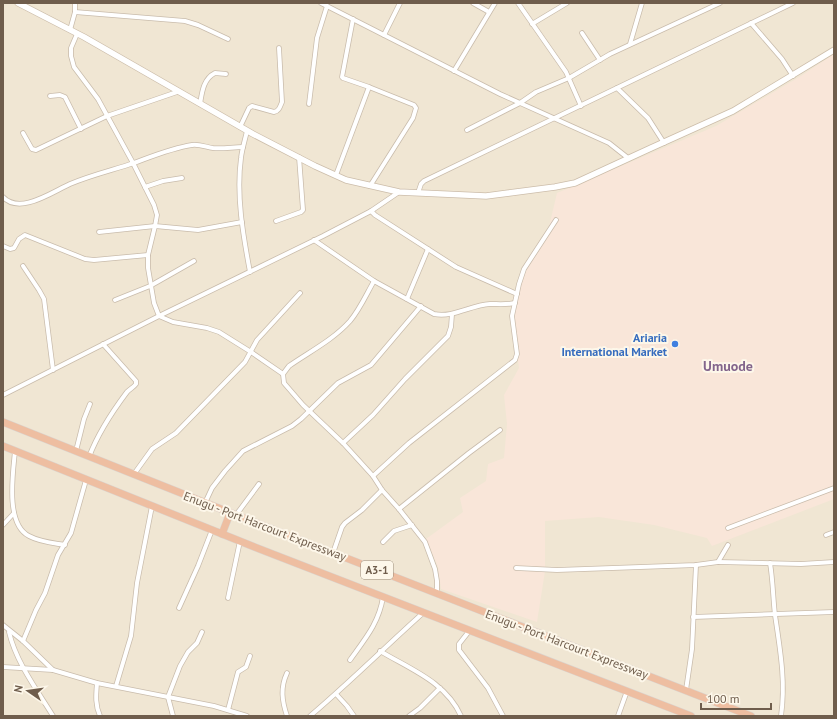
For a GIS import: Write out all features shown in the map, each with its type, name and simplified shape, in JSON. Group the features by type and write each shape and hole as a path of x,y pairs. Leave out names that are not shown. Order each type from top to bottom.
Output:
{"highway":[{"name":"Enugu - Port Harcourt Expressway","path":"3,422 205,503 751,716"},
{"name":"Enugu - Port Harcourt Expressway","path":"3,446 423,613 691,716"},
{"path":"222,534 233,514"}],"main road":[{"path":"18,3 70,30 177,92 299,158 346,180 399,192 486,196 555,188 575,183 733,111 834,50"}],"street":[{"path":"70,30 75,12 75,3"},
{"path":"321,3 454,71 609,143 628,158"},
{"path":"384,35 400,3"},
{"path":"473,3 489,12"},
{"path":"454,71 495,3"},
{"path":"518,3 566,72 581,106"},
{"path":"532,24 567,3"},
{"path":"630,44 642,3"},
{"path":"467,130 536,92 569,78 630,44 720,3"},
{"path":"418,192 424,181 793,3"},
{"path":"309,104 316,38 327,6"},
{"path":"75,12 185,21 198,25 228,39"},
{"path":"353,19 342,77 344,80 369,87 414,105 416,108 410,124 370,186"},
{"path":"751,23 782,59 793,76"},
{"path":"582,33 600,60"},
{"path":"77,34 71,48 72,61 79,74 98,99 154,205 156,226 148,255 150,286 159,316 173,322 213,330 251,352 283,374"},
{"path":"240,127 249,108 252,106 274,112 280,108 282,102 279,48"},
{"path":"200,104 204,86 212,75 215,73 226,74"},
{"path":"336,175 369,87"},
{"path":"617,88 648,118 664,142"},
{"path":"23,133 32,149 36,150 107,116 177,92"},
{"path":"50,96 60,95 65,97 81,129"},
{"path":"247,131 241,158 239,182 242,222 250,272"},
{"path":"3,197 13,203 25,203 83,179 166,151 192,145 215,148 243,147"},
{"path":"276,221 303,210 299,158"},
{"path":"145,187 163,181 182,178"},
{"path":"3,395 314,240 371,210 399,192"},
{"path":"371,210 456,267 517,294"},
{"path":"373,476 408,443 515,360 516,354 512,316 524,269 556,220"},
{"path":"99,232 156,226 198,230 242,222"},
{"path":"3,246 14,248 19,239 25,236 85,259 94,260 148,255"},
{"path":"314,240 374,281 421,306 427,311 441,315 452,314 489,304 505,305 515,303"},
{"path":"407,299 428,249"},
{"path":"115,300 150,286 194,261"},
{"path":"23,266 44,299 53,370"},
{"path":"374,281 349,322 289,366 283,374 284,383 310,411 344,443 373,476 382,490 425,542 429,549 435,569 437,593"},
{"path":"134,474 152,449 176,433 245,362 257,340 300,293"},
{"path":"205,503 212,488 243,451 292,426 342,380 358,373 371,364 421,306"},
{"path":"344,443 373,415 405,379 448,336 451,327 452,314"},
{"path":"89,457 95,440 102,429 128,391 136,384 125,368 103,344"},
{"path":"76,451 84,419 90,404"},
{"path":"399,509 500,430"},
{"path":"16,451 12,485 14,513 20,528 29,537 42,541 65,544"},
{"path":"23,641 45,594 58,555 71,533 86,480"},
{"path":"233,514 259,484"},
{"path":"728,528 834,488"},
{"path":"333,553 342,527 345,523 362,510 382,490"},
{"path":"116,686 131,636 137,583 152,506"},
{"path":"3,525 14,513"},
{"path":"383,542 394,531 412,525"},
{"path":"178,608 198,566 212,530"},
{"path":"826,535 834,532"},
{"path":"228,598 240,541"},
{"path":"718,562 728,545"},
{"path":"516,568 557,570 696,565 718,562 834,562"},
{"path":"770,563 775,615 783,666 783,703 781,716"},
{"path":"686,690 692,649 696,565"},
{"path":"350,660 374,627 380,615 383,597"},
{"path":"693,617 834,612"},
{"path":"310,716 336,694 380,651 423,613"},
{"path":"3,625 9,632 23,641 53,670"},
{"path":"470,630 459,644 459,650 488,688 503,716"},
{"path":"9,632 24,669 53,716"},
{"path":"173,716 168,697 182,662 188,652 197,644 202,632"},
{"path":"380,651 414,670 440,688 454,701 461,716"},
{"path":"228,710 238,672 246,667 250,656"},
{"path":"3,667 53,670 98,683 214,706 246,716"},
{"path":"287,673 282,687 283,705 287,716"},
{"path":"98,683 96,708 100,716"},
{"path":"409,716 420,708 440,688"},
{"path":"618,716 627,691"},
{"path":"336,694 354,716"}],"shaded area":[{"path":"3,3 834,3 834,716 3,716"},
{"name":"Ariaria International Market","path":"834,54 834,499 712,546 707,538 654,525 599,517 545,521 545,571 537,622 441,589 438,567 426,539 463,512 460,498 486,481 488,464 504,458 507,424 504,395 519,368 513,320 518,282 548,231 557,193 716,126 801,76"}],"place":[{"name":"Ariaria International Market","path":"675,344"}],"district":[{"name":"Umuode","path":"728,366"}]}
